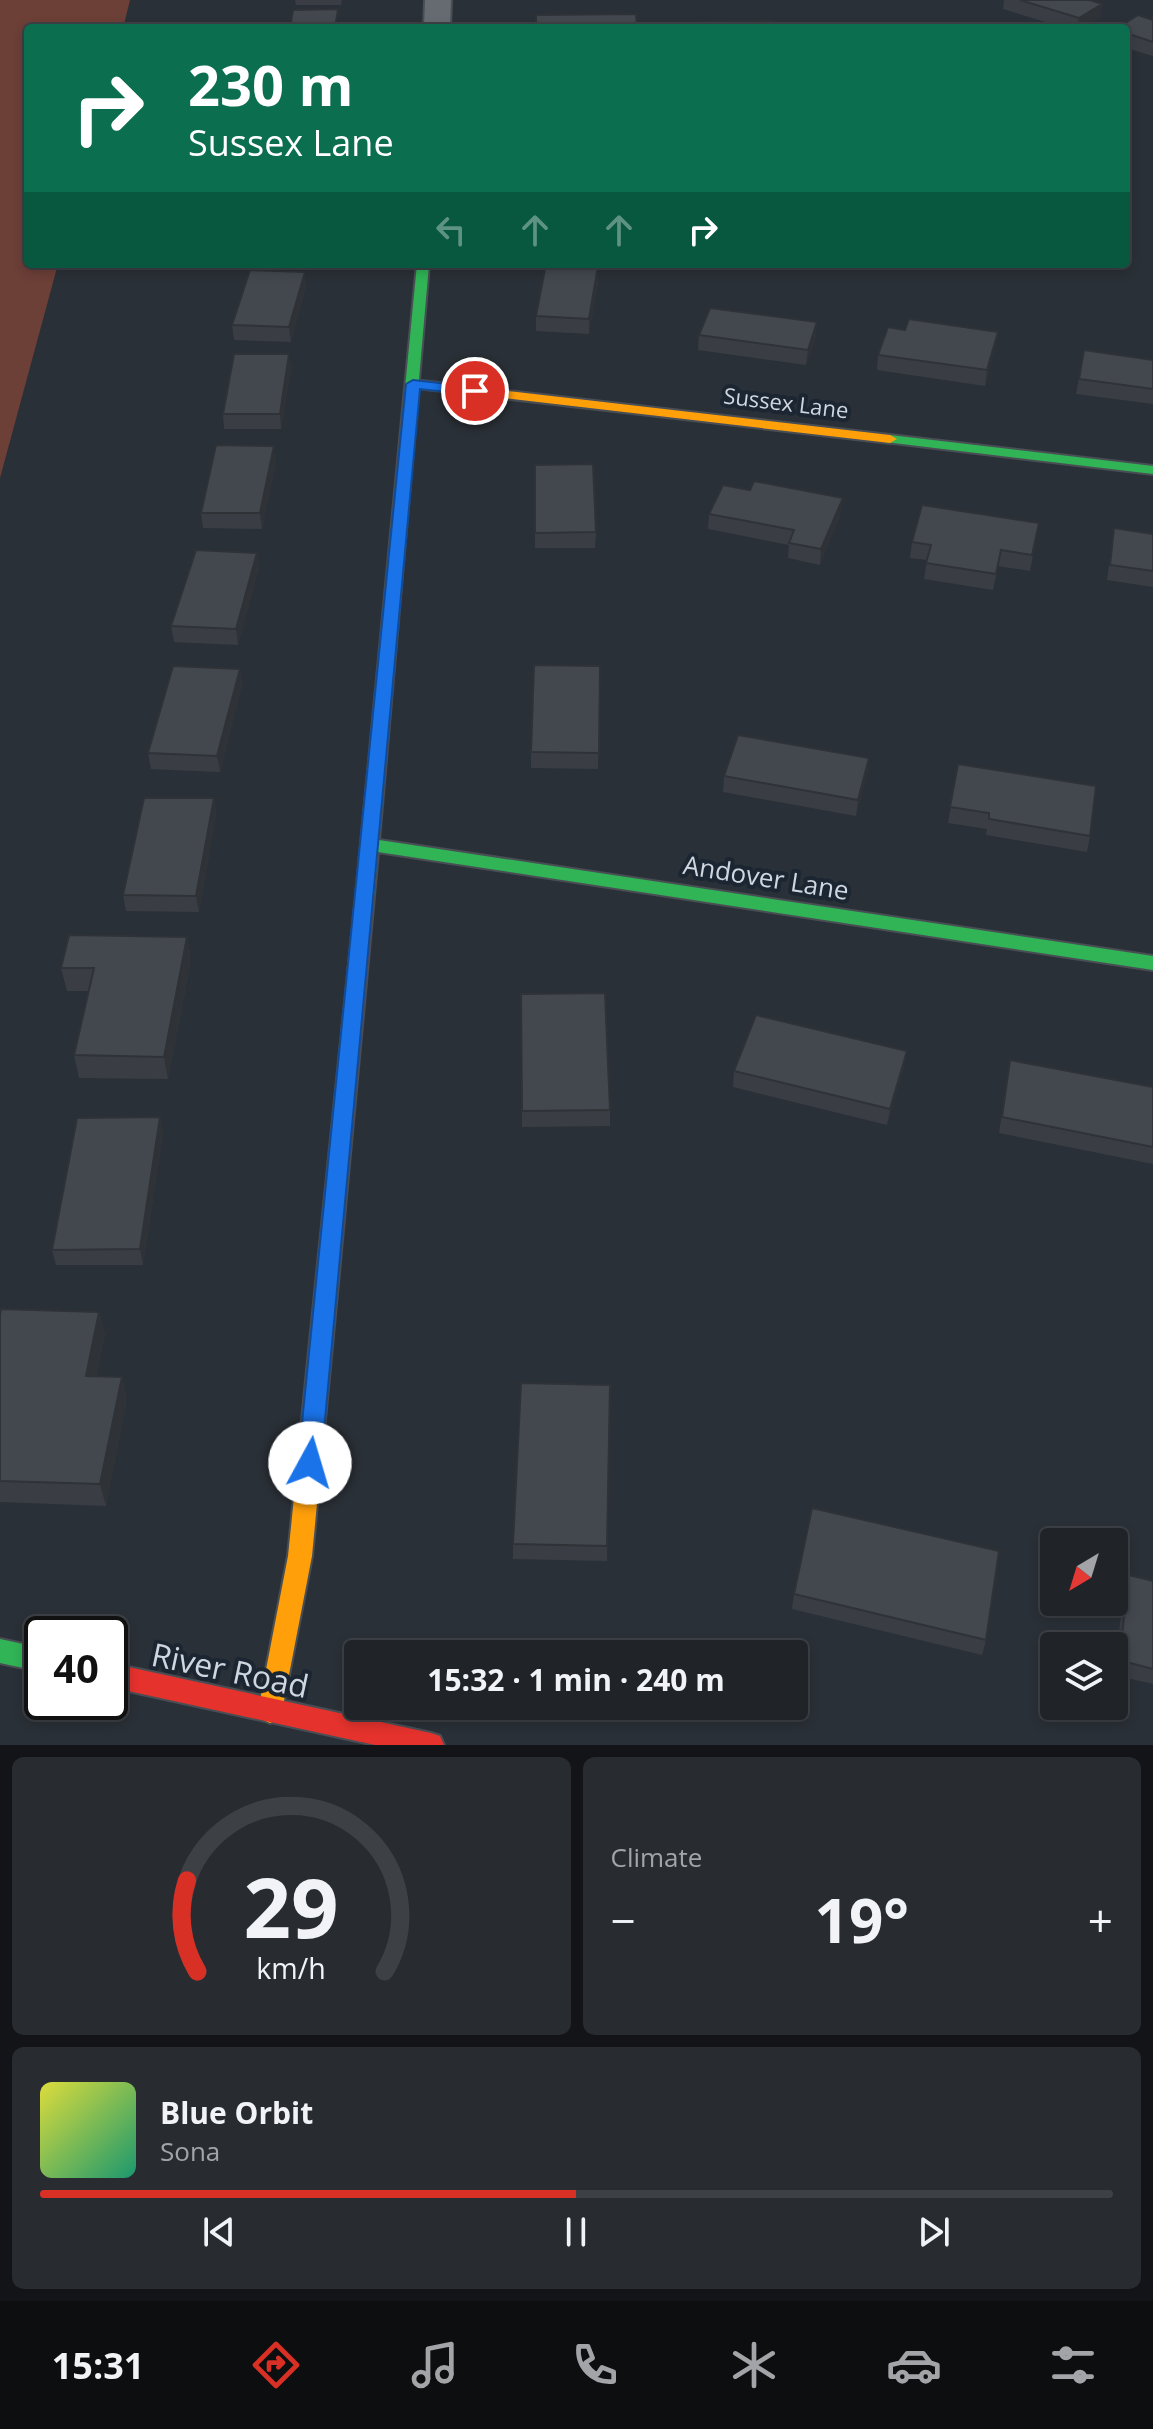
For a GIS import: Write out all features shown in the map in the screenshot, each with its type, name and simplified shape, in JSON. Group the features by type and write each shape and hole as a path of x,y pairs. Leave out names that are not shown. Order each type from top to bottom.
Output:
{"street":[{"path":"437,24 438,0"},
{"path":"270,1711 300,1556 423,268"},
{"name":"Sussex Lane","path":"413,384 1153,470"},
{"name":"Andover Lane","path":"370,845 1153,963"},
{"path":"0,1651 24,1656"},
{"name":"River Road","path":"128,1679 431,1745"}],"shaded area":[{"path":"0,0 130,0 124,24 24,24 24,268 57,268 0,478"}],"building":[{"path":"1020,0 1090,0 1102,4 1079,18"},
{"path":"338,9 336,24 291,24 293,10"},
{"path":"636,14 637,24 536,24 536,15"},
{"path":"1138,15 1153,20 1153,42 1130,34 1130,24 1124,24"},
{"path":"773,21 774,24 700,24"},
{"path":"545,268 598,268 589,319 536,316"},
{"path":"250,270 305,272 289,327 232,325"},
{"path":"710,308 817,322 808,350 699,335"},
{"path":"909,319 998,332 987,370 878,355 888,327 905,330"},
{"path":"1084,350 1153,360 1153,389 1079,379"},
{"path":"234,354 289,354 280,414 223,414"},
{"path":"216,445 274,446 260,513 201,513"},
{"path":"593,464 596,532 535,533 535,465"},
{"path":"754,481 843,498 821,549 789,543 794,530 709,514 723,485 750,490"},
{"path":"922,505 1039,523 1032,555 1001,550 996,574 926,563 931,545 912,542"},
{"path":"1114,528 1153,534 1153,571 1110,565"},
{"path":"196,550 257,553 236,629 171,626"},
{"path":"534,665 600,666 599,753 531,752"},
{"path":"173,666 240,669 217,756 148,753"},
{"path":"738,735 869,758 858,800 724,776"},
{"path":"958,764 1096,786 1090,836 989,819 989,813 950,807"},
{"path":"144,798 214,798 196,896 123,895"},
{"path":"69,935 187,937 164,1057 74,1055 94,968 61,968"},
{"path":"605,993 610,1110 522,1111 521,994"},
{"path":"756,1015 907,1051 890,1109 734,1071"},
{"path":"1010,1060 1153,1087 1153,1147 1002,1117"},
{"path":"160,1117 140,1249 52,1250 77,1118"},
{"path":"1,1309 99,1312 86,1376 122,1377 100,1484 0,1481"},
{"path":"521,1383 610,1385 607,1546 513,1544"},
{"path":"812,1508 999,1551 986,1640 794,1594"},
{"path":"1129,1575 1153,1581 1153,1669 1128,1662 1128,1632 1122,1632 1124,1616 1128,1616"}],"traffic: fast":[{"path":"365,896 423,268"},
{"path":"890,439 1153,470"},
{"path":"370,845 1153,963"},
{"path":"0,1651 24,1656"}],"traffic: slow":[{"path":"413,384 890,439"},
{"path":"270,1711 300,1556 327,1283"}],"traffic: jam":[{"path":"327,1283 365,896"},
{"path":"128,1679 431,1745"}],"route":[{"path":"310,1463 413,384 475,391"}]}
